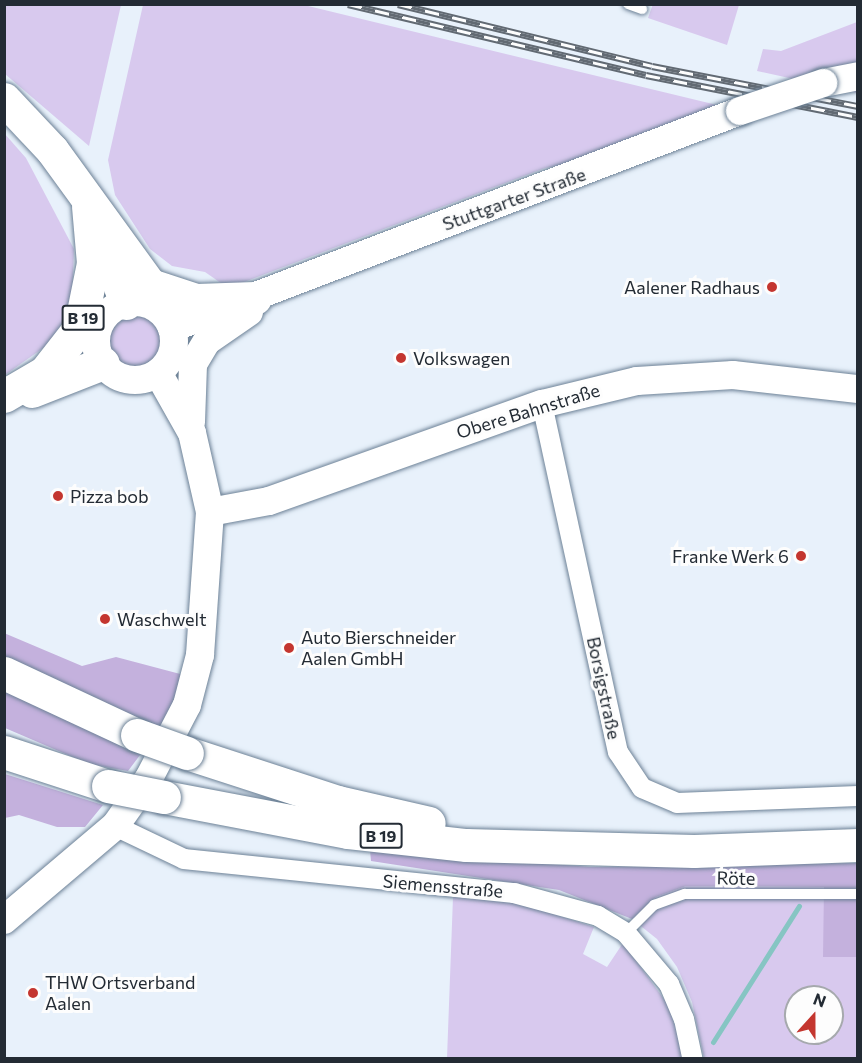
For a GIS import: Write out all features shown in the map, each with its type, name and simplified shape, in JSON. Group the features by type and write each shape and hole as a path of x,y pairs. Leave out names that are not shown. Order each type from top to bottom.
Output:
{"highway":[{"name":"B 19","path":"4,99 52,150 88,205 93,263 80,327 45,372 4,398"},
{"path":"88,205 136,270 158,289 196,300 255,298"},
{"path":"88,205 126,303"},
{"name":"B 19","path":"4,398 103,363"},
{"name":"B 19","path":"4,673 137,735 187,753 382,813 600,850"},
{"name":"B 19","path":"4,752 108,786 394,838 600,850 858,845"}],"street":[{"name":"Stuttgarter Straße","path":"172,328 299,282 740,111 823,83 858,76"},
{"path":"4,920 115,826 148,778 187,705 200,655 210,512 192,433 190,373 204,346 299,282"},
{"path":"126,303 154,307 172,328 173,353 158,373 122,378 103,363 96,345 99,327 109,312 126,303"},
{"path":"158,373 192,433"},
{"name":"Obere Bahnstraße","path":"210,512 269,501 542,404 601,387 690,376 801,379 858,389"},
{"name":"Borsigstraße","path":"542,404 618,752 642,788 678,803 858,796"},
{"name":"Siemensstraße","path":"115,826 184,859 514,892 555,900 626,933 669,984 684,1019 692,1059"}],"lane":[{"path":"628,4 642,9"},
{"name":"Röte","path":"626,933 654,905 685,894 858,894"}],"shaded area":[{"path":"5,4 121,5 89,146 5,74"},
{"path":"653,4 739,5 727,45 648,18"},
{"path":"143,5 304,5 717,105 585,161 545,168 228,288 205,272 172,266 150,249 115,195 108,160"},
{"path":"857,22 857,93 757,71 763,49 781,51"},
{"path":"4,133 26,158 74,249 72,302 53,341 5,375"},
{"path":"130,316 140,316 154,323 161,342 154,361 140,368 130,368 120,364 113,357 109,347 109,337 113,327 120,320"},
{"path":"4,633 82,666 116,657 184,675 171,714 128,771 89,764 5,728"},
{"path":"4,774 103,805 85,827 57,827 19,815 5,818"},
{"path":"370,850 591,867 857,863 857,957 823,957 824,887 686,886 656,897 632,919 559,890 371,861"},
{"path":"686,886 824,887 824,957 857,957 857,1058 704,1058 692,1002 677,967 657,939 632,919 656,897"},
{"path":"453,897 522,904 594,927 583,954 607,967 623,943 669,1006 684,1058 447,1058"}],"waterway":[{"path":"713,1042 799,906"}],"railway":[{"path":"348,4 646,75 858,117"},
{"path":"398,4 652,66 858,106"}],"place":[{"name":"Aalener Radhaus","path":"772,287"},
{"name":"Volkswagen","path":"401,358"},
{"name":"Pizza bob","path":"58,496"},
{"name":"Franke Werk 6","path":"801,556"},
{"name":"Waschwelt","path":"105,619"},
{"name":"Auto Bierschneider Aalen GmbH","path":"289,648"},
{"name":"THW Ortsverband Aalen","path":"33,993"}]}
